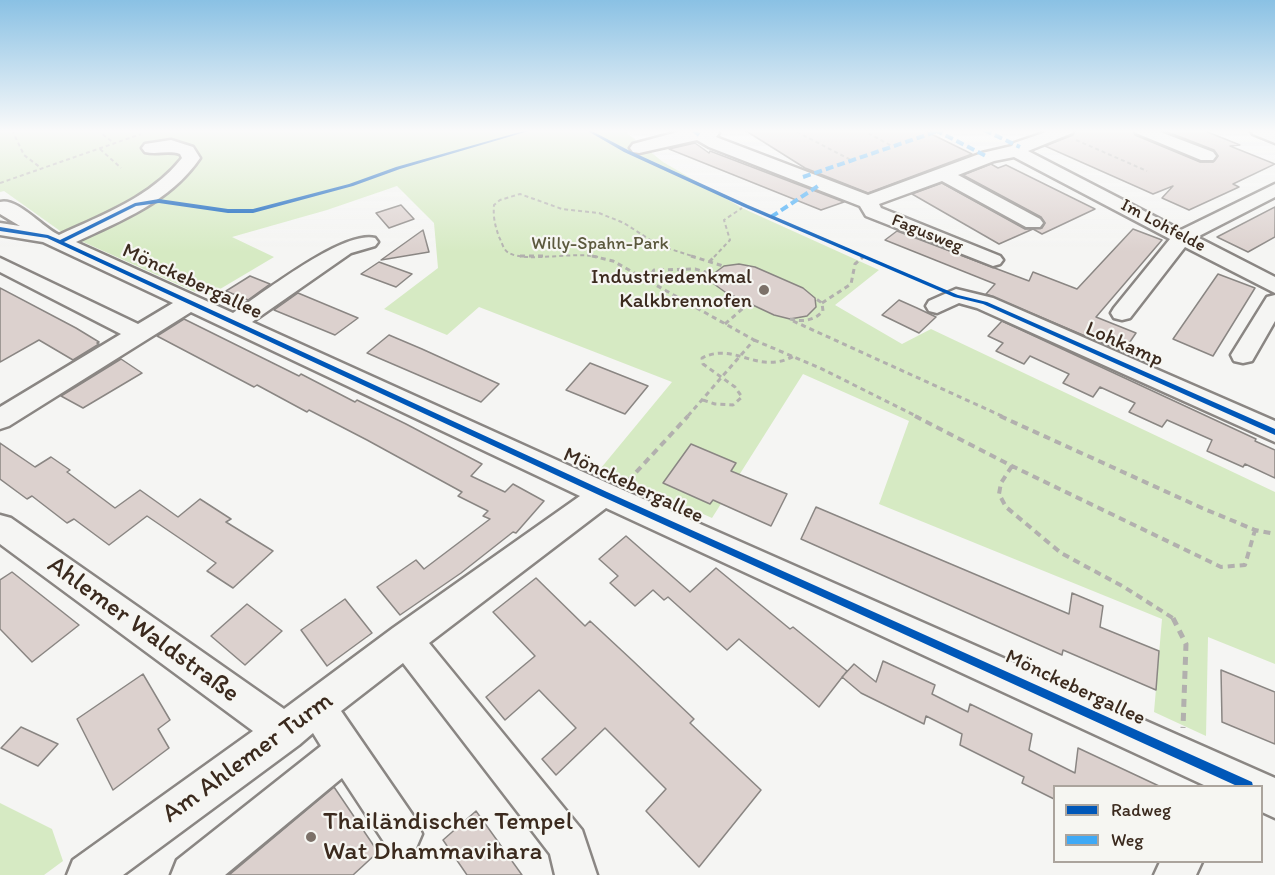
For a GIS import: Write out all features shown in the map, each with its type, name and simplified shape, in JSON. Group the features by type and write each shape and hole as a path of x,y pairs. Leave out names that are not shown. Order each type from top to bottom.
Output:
{"street":[{"path":"0,208 5,206 54,239 135,205 182,171"},
{"name":"Fagusweg","path":"791,171 868,202 873,212 993,260"},
{"path":"868,202 952,171"},
{"name":"Im Lohfelde","path":"1053,171 1275,286"},
{"path":"944,174 1032,223"},
{"path":"1122,313 1182,237 1275,190"},
{"name":"Mönckebergallee","path":"0,229 54,239 1181,756 1226,782"},
{"path":"0,244 21,233"},
{"path":"236,322 344,249 368,242"},
{"path":"0,264 138,334"},
{"name":"Lohkamp","path":"937,306 956,296 985,303 1275,432"},
{"path":"0,419 191,302"},
{"path":"1243,355 1275,302"},
{"name":"Am Ahlemer Turm","path":"88,875 286,732 405,639 609,495"},
{"name":"Ahlemer Waldstraße","path":"0,527 286,732"},
{"path":"405,639 568,844 576,875"},
{"path":"317,707 402,834"},
{"path":"192,875 346,750"}],"path":[{"path":"0,183 33,171"},
{"path":"723,266 658,245 624,223 599,213 562,209 520,194 500,200 494,205 492,221 504,248 509,253 526,257 561,254 590,255 613,261 754,340 853,383 1012,466 1221,567 1245,565 1255,530"},
{"path":"709,262 730,240 724,220 742,208"},
{"path":"822,303 850,284 855,264 863,257"},
{"path":"647,281 654,270 695,269 713,274"},
{"path":"815,297 822,303 823,312 820,316 813,320 792,320 1202,508 1255,530 1275,534"},
{"path":"726,323 749,303"},
{"path":"609,495 703,400 754,340"},
{"path":"703,400 726,406 733,405 742,397 735,387 703,364 702,358 716,351 772,365 785,363 794,356"},
{"path":"1012,466 1001,483 999,494 1006,507 1061,553 1168,612 1182,629 1187,659 1181,756"}],"green space":[{"name":"Willy-Spahn-Park","path":"0,171 678,171 742,208 879,270 835,305 902,344 931,329 1275,492 1275,664 1208,637 1206,736 1154,712 1162,619 879,504 909,421 803,374 712,518 601,468 672,382 479,307 447,335 384,309 438,268 434,223 397,186 327,210 232,237 274,257 210,295 198,290 195,292 63,233 4,191 0,192"},
{"path":"0,803 52,829 63,861 44,875 0,875"}],"building":[{"path":"723,171 762,171 844,202 821,210"},
{"path":"812,171 927,171 868,193"},
{"path":"974,171 1018,171 1095,209 1042,234 1033,229 999,244 912,194 942,183 1025,229 1042,228 1045,223 1041,217 963,175"},
{"path":"1101,171 1261,171 1233,184 1239,187 1189,210 1162,198 1173,186 1153,194"},
{"path":"401,205 414,219 389,228 376,213"},
{"path":"1275,207 1275,237 1248,252 1217,237"},
{"path":"1133,229 1162,240 1096,317 1136,333 1123,352 986,294 995,284 885,240 897,231 1029,281 1033,272 1077,289"},
{"path":"423,230 429,252 381,260"},
{"path":"379,262 412,274 396,287 361,274"},
{"name":"Industriedenkmal Kalkbrennofen","path":"739,264 755,267 803,288 815,298 816,307 807,316 790,319 774,315 725,292 714,284 713,274 724,266"},
{"path":"1218,274 1255,288 1213,356 1173,339"},
{"path":"250,276 270,284 248,300 226,291"},
{"path":"0,288 76,328 99,344 73,360 39,340 0,362"},
{"path":"298,293 358,318 335,335 274,310"},
{"path":"899,300 936,317 919,333 882,315"},
{"path":"184,319 299,376 301,374 355,402 357,400 482,464 471,476 505,492 513,484 544,501 516,533 513,532 461,573 400,615 377,587 416,560 424,569 490,519 483,516 488,511 458,496 462,492 367,440 257,385 254,387 157,336"},
{"path":"1002,321 1256,439 1255,441 1275,450 1275,478 1245,464 1243,467 1207,451 1212,440 1167,420 1162,427 1129,412 1135,403 1100,387 1093,397 1063,383 1069,374 1030,356 1024,364 996,351 1003,343 988,336"},
{"path":"389,335 499,384 481,402 367,353"},
{"path":"121,359 142,373 83,408 61,396"},
{"path":"590,363 648,386 625,414 566,390"},
{"path":"0,443 35,467 51,457 115,508 140,490 178,517 200,499 231,519 226,522 273,551 233,588 207,571 216,563 147,516 109,545 74,519 67,523 32,496 27,499 0,479"},
{"path":"691,444 736,463 731,471 787,494 771,526 713,500 710,504 663,483"},
{"path":"816,507 1069,614 1072,593 1103,606 1100,627 1159,651 1156,690 1063,650 1062,655 801,539"},
{"path":"626,536 690,592 716,568 790,629 793,627 847,671 819,707 739,639 727,650 668,597 664,600 653,590 635,606 610,583 618,576 599,559"},
{"path":"12,572 79,625 32,662 0,629 0,580"},
{"path":"536,578 585,626 590,621 633,661 694,719 690,723 761,790 699,867 646,811 666,789 605,728 556,775 542,759 576,728 539,690 505,720 486,697 535,656 493,612"},
{"path":"345,599 372,633 327,666 301,630"},
{"path":"247,604 282,631 245,665 211,636"},
{"path":"883,661 935,685 932,694 968,712 970,704 1032,734 1029,750 1075,773 1078,748 1157,785 1053,785 1053,798 1022,783 1024,777 960,745 962,734 926,716 924,724 861,693 842,677 854,664 876,682"},
{"path":"1221,670 1275,692 1275,744 1222,722"},
{"path":"143,674 170,720 158,729 169,748 113,790 77,719"},
{"path":"21,727 58,744 38,766 1,748"},
{"name":"Thailändischer Tempel Wat Dhammavihara","path":"334,787 378,852 353,875 229,875"},
{"path":"476,811 522,875 467,875 443,840"}],"marked path":[{"path":"803,177 821,171"},
{"path":"771,217 821,184"}],"cycle path":[{"path":"60,242 135,205 159,201 228,211 253,211 351,185 390,171"},
{"path":"669,171 956,296 985,303 1275,432"},
{"path":"0,229 48,237 64,244 604,494 1246,785"}],"place":[{"name":"Industriedenkmal Kalkbrennofen","path":"764,290"},
{"name":"Thailändischer Tempel Wat Dhammavihara","path":"311,837"}]}
